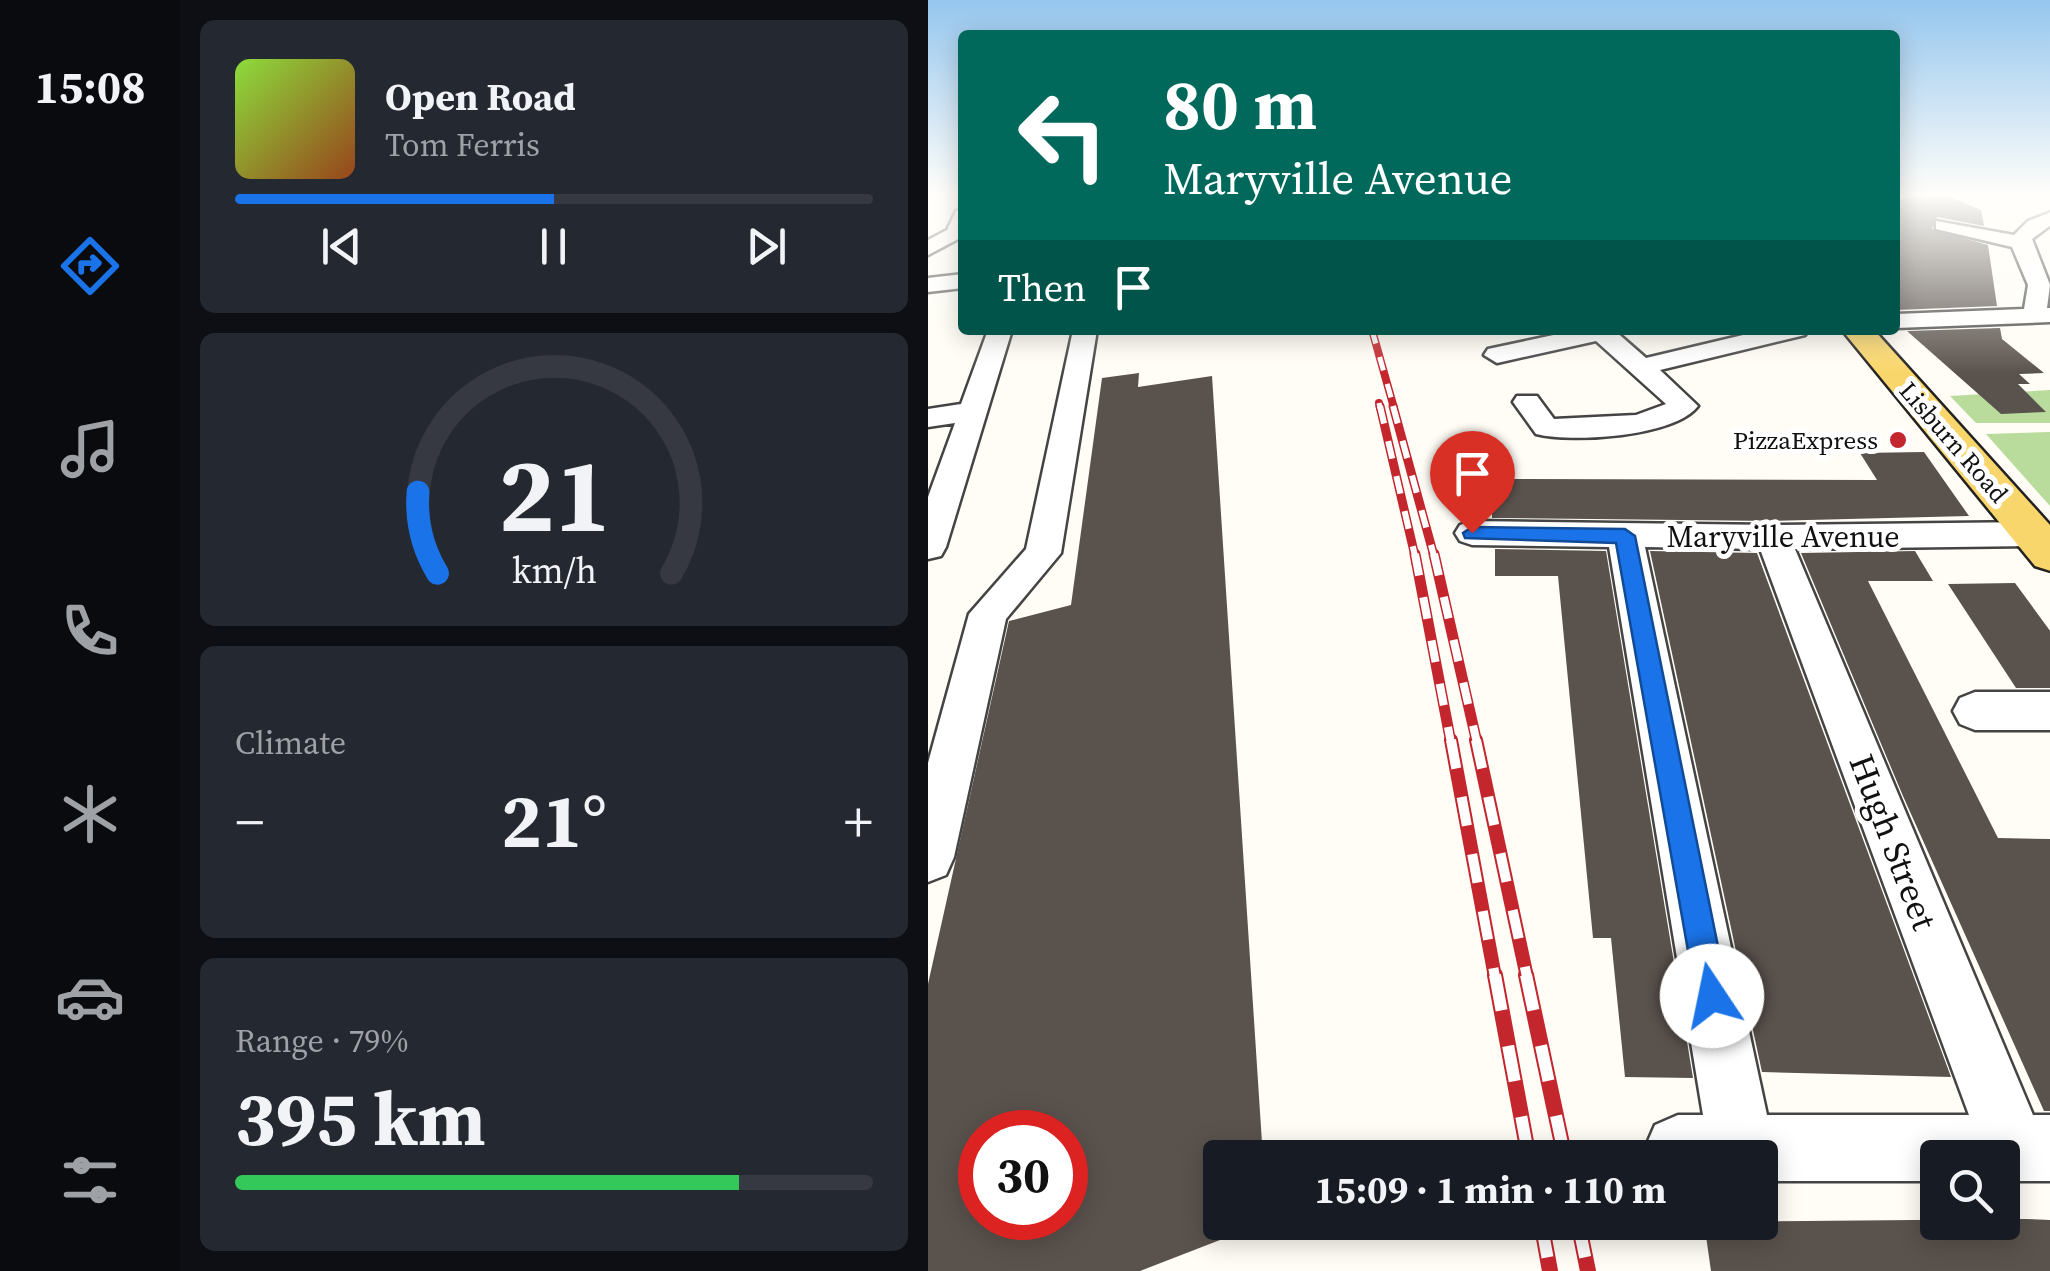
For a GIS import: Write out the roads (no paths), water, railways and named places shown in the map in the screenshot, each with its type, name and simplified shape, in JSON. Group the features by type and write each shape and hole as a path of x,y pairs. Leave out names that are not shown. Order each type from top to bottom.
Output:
{"main road":[{"name":"Lisburn Road","path":"1861,335 2042,544"}],"street":[{"path":"2023,255 2039,286 2034,310 2046,319"},
{"path":"928,285 958,282"},
{"path":"1900,322 2046,319"},
{"path":"928,547 998,335"},
{"path":"928,857 988,614 1043,553 1083,335"},
{"path":"1497,355 1583,335"},
{"path":"1527,402 1546,428 1624,426 1671,415 1684,406 1605,335"},
{"path":"1641,367 1724,337"},
{"path":"928,418 973,411"},
{"name":"Maryville Avenue","path":"1472,533 2042,544"},
{"path":"1625,536 1739,1140"},
{"name":"Hugh Street","path":"1773,537 2032,1148"},
{"path":"1975,712 2050,711"},
{"path":"1778,1149 2032,1148"}],"railway":[{"path":"1373,335 1394,408"},
{"path":"1379,403 1380,408"},
{"path":"1380,406 1415,556"},
{"path":"1393,406 1434,556"},
{"path":"1415,554 1451,743"},
{"path":"1434,554 1477,743"},
{"path":"1451,740 1495,977"},
{"path":"1476,740 1527,977"},
{"path":"1495,975 1526,1140"},
{"path":"1526,975 1561,1140"},
{"path":"1544,1240 1550,1271"},
{"path":"1582,1240 1588,1271"}],"place":[{"name":"PizzaExpress","path":"1898,440"}]}
